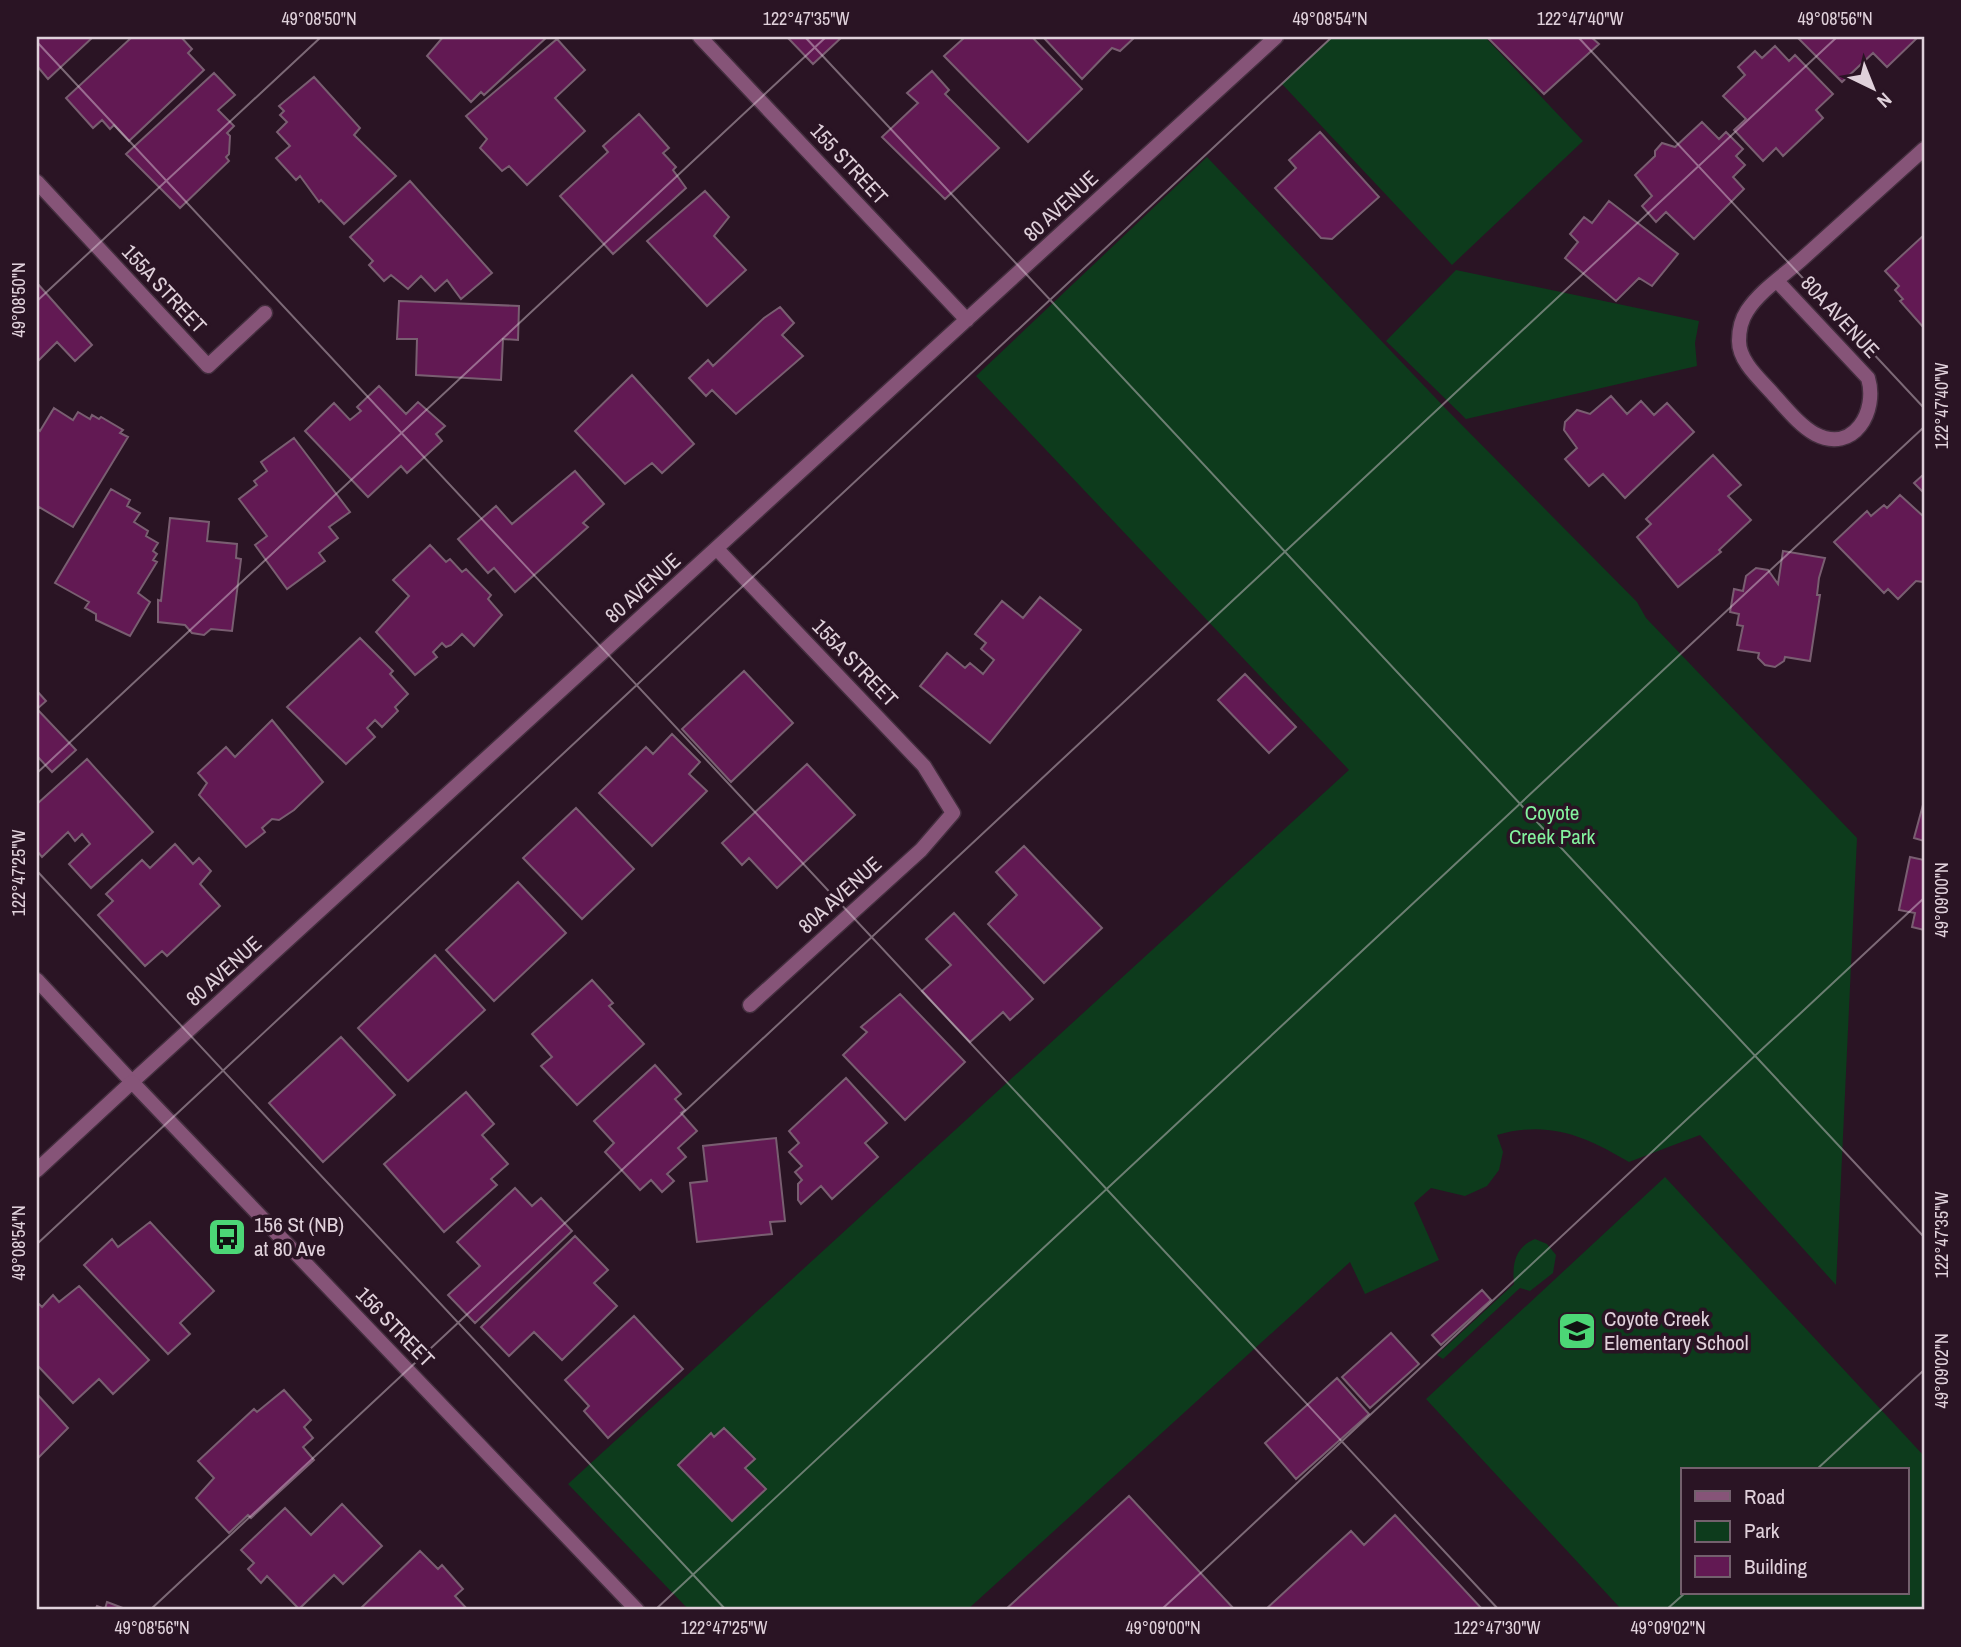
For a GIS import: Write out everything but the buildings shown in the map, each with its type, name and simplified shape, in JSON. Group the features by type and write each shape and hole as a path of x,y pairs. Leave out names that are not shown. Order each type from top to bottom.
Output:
{"street":[{"name":"155 STREET","path":"700,37 967,320"},
{"name":"80 AVENUE","path":"37,1170 1276,37"},
{"name":"80A AVENUE","path":"1777,281 1868,378 1872,392 1871,407 1865,421 1853,432 1837,438 1823,438 1806,429 1746,363 1739,345 1744,314 1777,281 1924,149"},
{"name":"155A STREET","path":"37,182 208,366 265,313"},
{"name":"155A STREET","path":"717,549 924,766 953,813"},
{"name":"80A AVENUE","path":"750,1005 921,850 953,813"},
{"name":"156 STREET","path":"37,980 132,1083 637,1610"}],"green space":[{"path":"1333,37 1485,37 1583,141 1452,265 1282,84"},
{"name":"Coyote Creek Park","path":"1207,157 1446,409 1637,602 1646,618 1857,838 1836,1285 1700,1135 1629,1162 1582,1138 1566,1133 1533,1129 1497,1135 1503,1152 1499,1170 1487,1186 1465,1196 1431,1188 1414,1203 1439,1260 1365,1294 1350,1262 967,1610 689,1610 568,1484 1349,770 976,376"},
{"path":"1456,270 1699,321 1695,343 1697,366 1466,419 1386,341"},
{"path":"1665,1177 1924,1456 1924,1610 1622,1610 1426,1399"},
{"path":"1535,1239 1547,1244 1556,1255 1553,1273 1530,1291 1520,1288 1443,1359 1437,1355 1514,1284 1516,1257 1528,1242"}],"place":[{"name":"156 St (NB) at 80 Ave","path":"227,1237"},
{"name":"Coyote Creek Elementary School","path":"1577,1331"}]}
